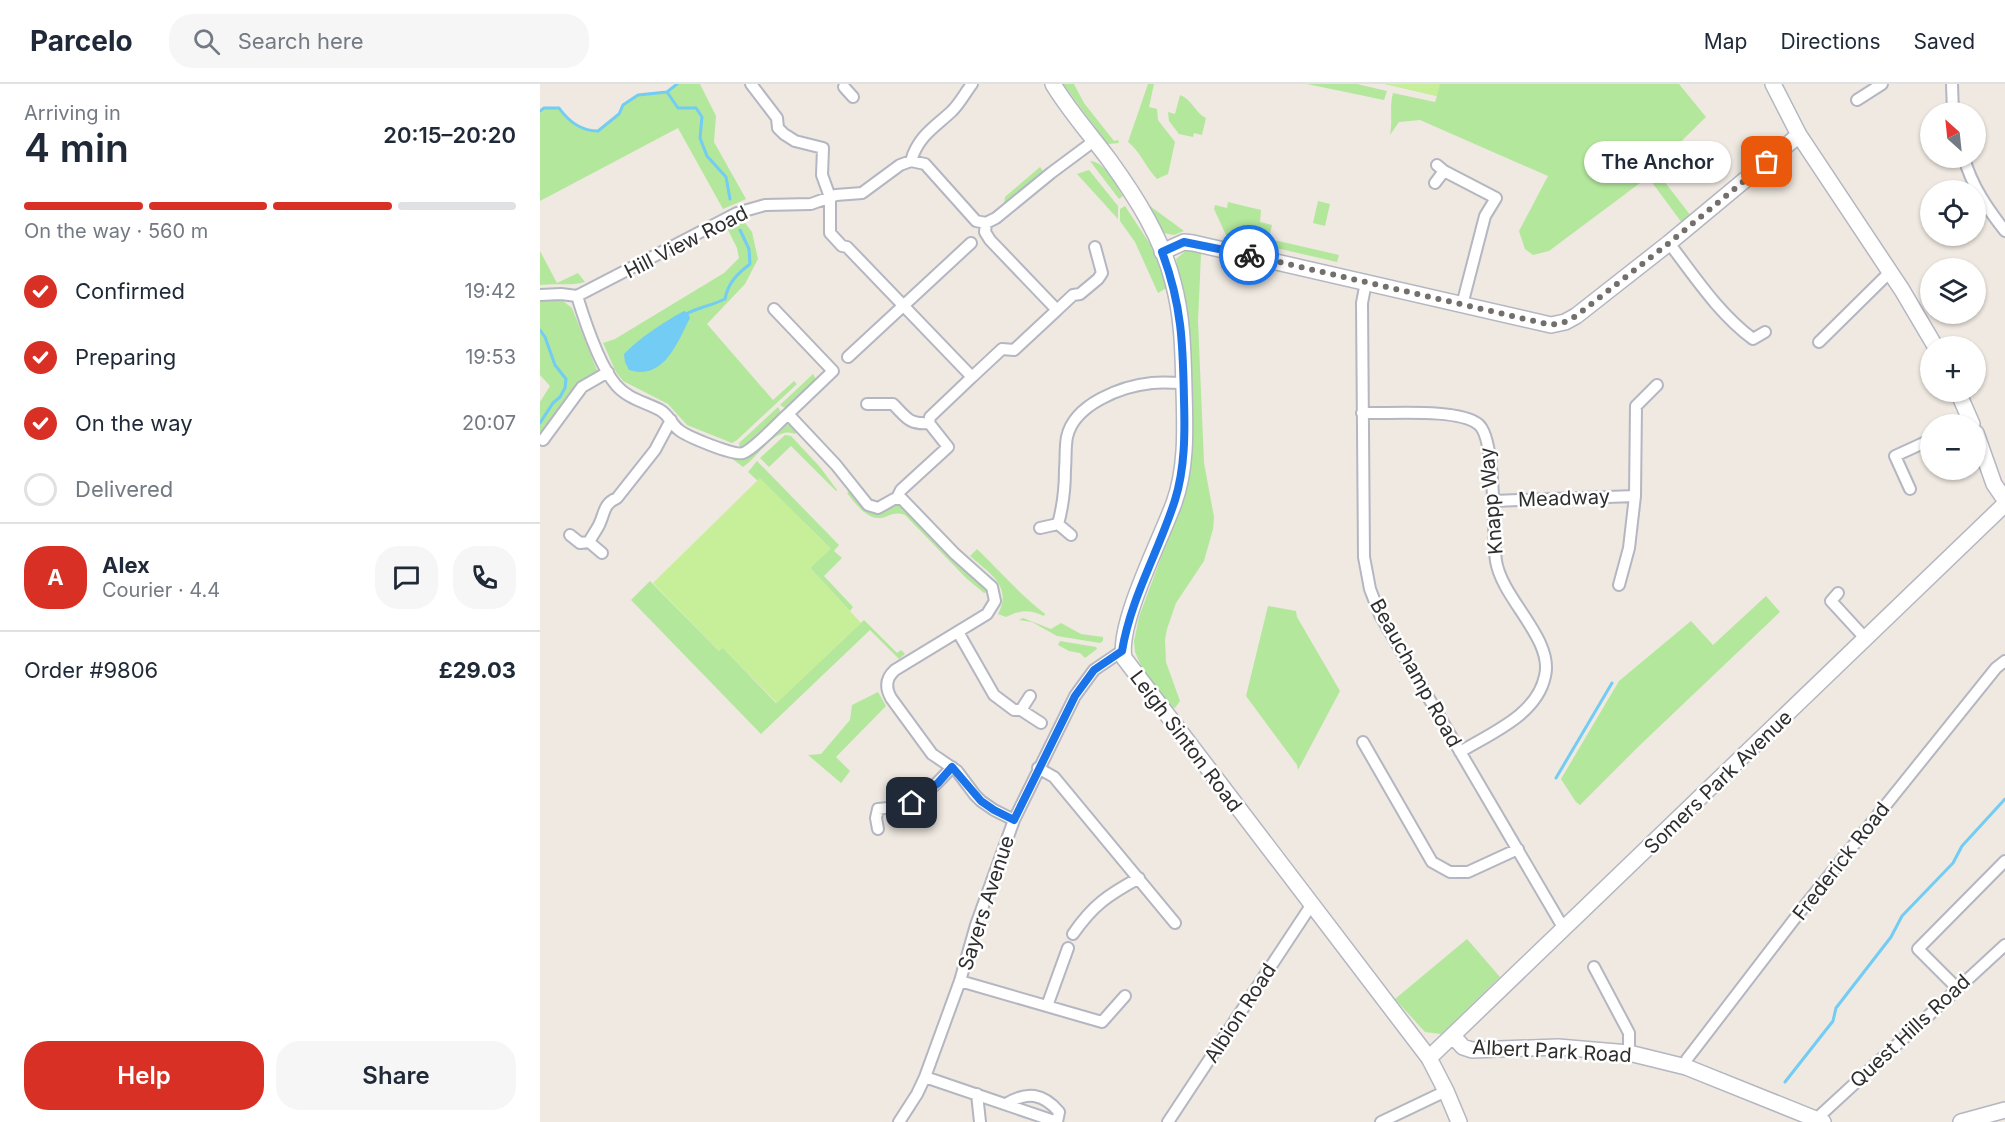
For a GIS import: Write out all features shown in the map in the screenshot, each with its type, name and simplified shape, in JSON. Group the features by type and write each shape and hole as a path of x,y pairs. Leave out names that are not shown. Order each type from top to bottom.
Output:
{"street":[{"path":"751,84 777,117 778,128 784,134 795,141 823,148 822,175 830,197 830,233 842,246 847,247 972,376"},
{"path":"972,84 953,110 927,131 917,144 911,161 925,164 976,221 986,223 996,218 1051,172 1094,141"},
{"name":"Leigh Sinton Road","path":"1053,84 1111,162 1136,201 1162,252 1173,280 1179,307 1183,342 1185,432 1181,481 1129,618 1122,651 1128,666 1429,1058 1446,1090 1459,1122"},
{"path":"1773,84 1799,135 1890,272 1929,336"},
{"path":"1857,100 1882,84"},
{"path":"1952,84 1953,102"},
{"path":"844,85 853,97"},
{"path":"1162,252 1184,242 1193,243 1551,325 1565,322 1585,309 1799,135"},
{"name":"Hill View Road","path":"577,296 737,213 765,205 811,204 830,197 862,193 900,165 911,161"},
{"path":"1435,183 1440,168 1499,199 1485,216 1462,305"},
{"path":"1968,168 1986,207 2005,231"},
{"path":"986,223 985,232 990,240 1057,310"},
{"path":"848,357 971,243"},
{"path":"1669,243 1724,314 1753,339"},
{"path":"788,414 836,465 868,505 878,508 897,498 900,490 948,447 929,423 930,417 1002,349 1014,350 1073,295 1080,294 1098,279 1102,273 1095,247"},
{"path":"1819,342 1890,272"},
{"name":"Beauchamp Road","path":"1366,282 1362,303 1362,413 1364,557 1370,589 1380,615 1564,929"},
{"path":"540,295 577,296 589,332 617,386 635,400 661,410 680,431 736,454 747,452 833,371 774,309"},
{"path":"1748,350 1753,339 1765,332"},
{"path":"543,440 582,387 608,372"},
{"path":"1058,524 1065,488 1068,434 1077,417 1092,404 1132,387 1150,383 1184,383"},
{"name":"Meadway","path":"1618,585 1629,548 1635,496 1636,406 1657,384"},
{"path":"867,404 890,403 915,424 929,423"},
{"name":"Knapp Way","path":"1362,413 1455,415 1481,426 1488,444 1496,564 1505,586 1544,653 1546,674 1540,694 1528,709 1460,752"},
{"path":"589,542 600,524 605,507 617,498 655,450 671,420"},
{"path":"1910,489 1894,456 1920,444"},
{"path":"1986,464 1994,484 2005,500"},
{"name":"Meadway","path":"1493,501 1635,496"},
{"path":"897,498 910,506 955,554 992,587 995,601 991,610 977,621 921,653 890,674 887,688 891,698 932,754 952,767 981,801 1014,820"},
{"name":"Somers Park Avenue","path":"1429,1058 2005,504"},
{"path":"1040,528 1058,524"},
{"path":"1058,524 1071,535"},
{"path":"570,535 580,543 589,542 602,553"},
{"path":"1838,593 1831,601 1865,638"},
{"path":"958,632 997,699 1014,710 1021,710 1041,723"},
{"name":"Sayers Avenue","path":"899,1122 918,1094 925,1077 1014,820 1038,768 1084,683 1094,670 1122,651"},
{"name":"Frederick Road","path":"1686,1067 1687,1059 1799,914 1996,668 2005,661"},
{"path":"1021,710 1030,696"},
{"path":"1363,742 1432,862 1450,872 1468,872 1518,849"},
{"path":"878,829 876,818 878,809 912,803 938,783 952,767"},
{"path":"1038,768 1054,777 1175,923"},
{"path":"1957,988 1918,949 2005,861"},
{"path":"1073,934 1087,913 1113,893 1139,878"},
{"name":"Albion Road","path":"1168,1122 1311,904"},
{"name":"Quest Hills Road","path":"1817,1121 2005,945"},
{"path":"1047,1006 1068,948"},
{"path":"1594,967 1598,986 1629,1033 1629,1053"},
{"path":"960,981 1102,1022 1125,996"},
{"name":"Albert Park Road","path":"1453,1036 1463,1047 1472,1050 1558,1047 1629,1053 1686,1067 1817,1121"},
{"path":"925,1077 1057,1122 1059,1112 1043,1099 1027,1094 1006,1104"},
{"path":"1381,1122 1446,1090"},
{"path":"977,1094 980,1122"},
{"path":"1961,1122 2005,1110"}],"green space":[{"path":"677,84 700,84 716,116 714,142 746,199 723,209 678,128 540,201 540,111 544,108 559,108 576,125 598,131 619,114 626,102 638,95 667,92"},
{"path":"1063,84 1074,84 1084,103 1114,141 1118,140 1119,143 1108,144 1106,142"},
{"path":"1148,84 1154,84 1149,107 1157,109 1158,120 1175,142 1168,174 1157,179 1128,142"},
{"path":"1307,84 1357,84 1387,91 1384,100"},
{"path":"1385,84 1679,84 1706,117 1654,168 1691,216 1682,223 1648,177 1549,251 1533,255 1525,249 1519,231 1548,176 1420,120 1399,122 1390,135 1393,93 1435,102 1437,96"},
{"path":"1385,84 1440,84 1437,96"},
{"path":"1180,95 1206,118 1202,135 1194,133 1193,137 1179,134 1169,121 1168,112 1175,114"},
{"path":"1090,161 1101,165 1106,170 1123,196 1119,199"},
{"path":"1040,167 1043,171 1005,204 1005,197"},
{"path":"1089,170 1118,206 1118,219 1077,174"},
{"path":"1318,201 1330,204 1325,226 1313,223"},
{"path":"1228,202 1261,210 1260,222 1272,225 1267,246 1226,235 1214,209 1215,205 1227,208"},
{"path":"1125,206 1150,244 1168,287 1158,293 1135,242 1120,221 1120,209"},
{"path":"1149,206 1184,231 1174,235 1164,233"},
{"path":"743,220 752,232 758,259 745,284 707,324 773,400 794,381 797,384 732,443 687,425 668,404 623,381 616,372 603,343 615,339 724,273 739,258 737,248 726,226"},
{"path":"1274,240 1339,255 1337,262 1272,247"},
{"path":"1188,249 1201,254 1198,321 1204,463 1214,517 1204,561 1176,603 1167,629 1166,662 1180,701 1175,708 1171,707 1142,668 1135,652 1134,641 1139,617 1180,506 1189,471 1191,371 1189,328 1176,259"},
{"path":"540,251 557,283 578,273 585,282 540,285"},
{"path":"540,300 563,301 572,308 598,373 540,440 540,402 550,386 540,375"},
{"path":"813,374 816,379 785,408 780,405"},
{"path":"778,407 781,412 740,448 739,443"},
{"path":"790,424 798,431 795,434 788,432 774,438 743,467 730,457 738,458 753,453 783,425"},
{"path":"785,435 791,436 820,467 836,491 791,446 769,467 760,458"},
{"path":"757,461 839,545 834,551 842,558 824,576 853,607 850,611 810,568 830,548 760,479 758,481 748,472"},
{"path":"760,478 831,549 810,568 861,623 777,703 723,648 719,651 653,583"},
{"path":"850,491 865,508 875,513 901,505 988,592 984,593 966,578 905,515 873,517 856,505 847,493"},
{"path":"977,549 1045,614 1044,616 1029,611 1006,617 998,614 1003,596 1001,588 991,574 970,556"},
{"path":"650,581 719,651 722,647 776,703 864,620 897,653 901,650 905,654 899,659 870,630 761,734 631,600"},
{"path":"1766,596 1780,612 1580,805 1576,802 1561,779 1619,681 1691,621 1713,645"},
{"path":"1268,606 1296,611 1297,617 1340,691 1298,770 1297,765 1246,696"},
{"path":"1023,618 1051,629 1061,623 1081,634 1103,637 1103,641 1100,643 1057,636 1032,622 1019,620"},
{"path":"1060,641 1097,649 1085,658 1080,653 1069,651 1058,645"},
{"path":"878,692 886,706 836,757 850,771 841,783 808,755 821,754 850,720 852,705"},
{"path":"1467,939 1500,977 1441,1034 1425,1032 1395,999"}],"water":[{"path":"684,311 690,318 668,358 651,370 641,372 629,370 624,354 652,331"}],"waterway":[{"path":"540,111 544,108 559,108 576,125 598,131 619,114 623,105 638,95 667,92 677,84"},
{"path":"667,92 678,108 696,108 702,117 700,138 707,156 726,177 730,199"},
{"path":"688,313 725,299 734,279 750,264 749,249 740,230"},
{"path":"540,330 545,337 555,365 566,379 565,388 560,397 553,403 540,423"},
{"path":"1556,778 1612,683"},
{"path":"1785,1082 1833,1021 1836,1008 1891,937 1902,916 1953,863 1962,846 2005,799"}],"way so far":[{"path":"1249,255 1551,325 1565,322 1576,316 1767,162"}],"place":[{"name":"The Anchor","path":"1767,162"}],"route":[{"path":"912,803 938,783 952,767 981,801 1014,820 1075,696 1094,670 1122,651 1129,618 1181,481 1185,432 1182,330 1173,280 1162,252 1184,242 1249,255"}]}
